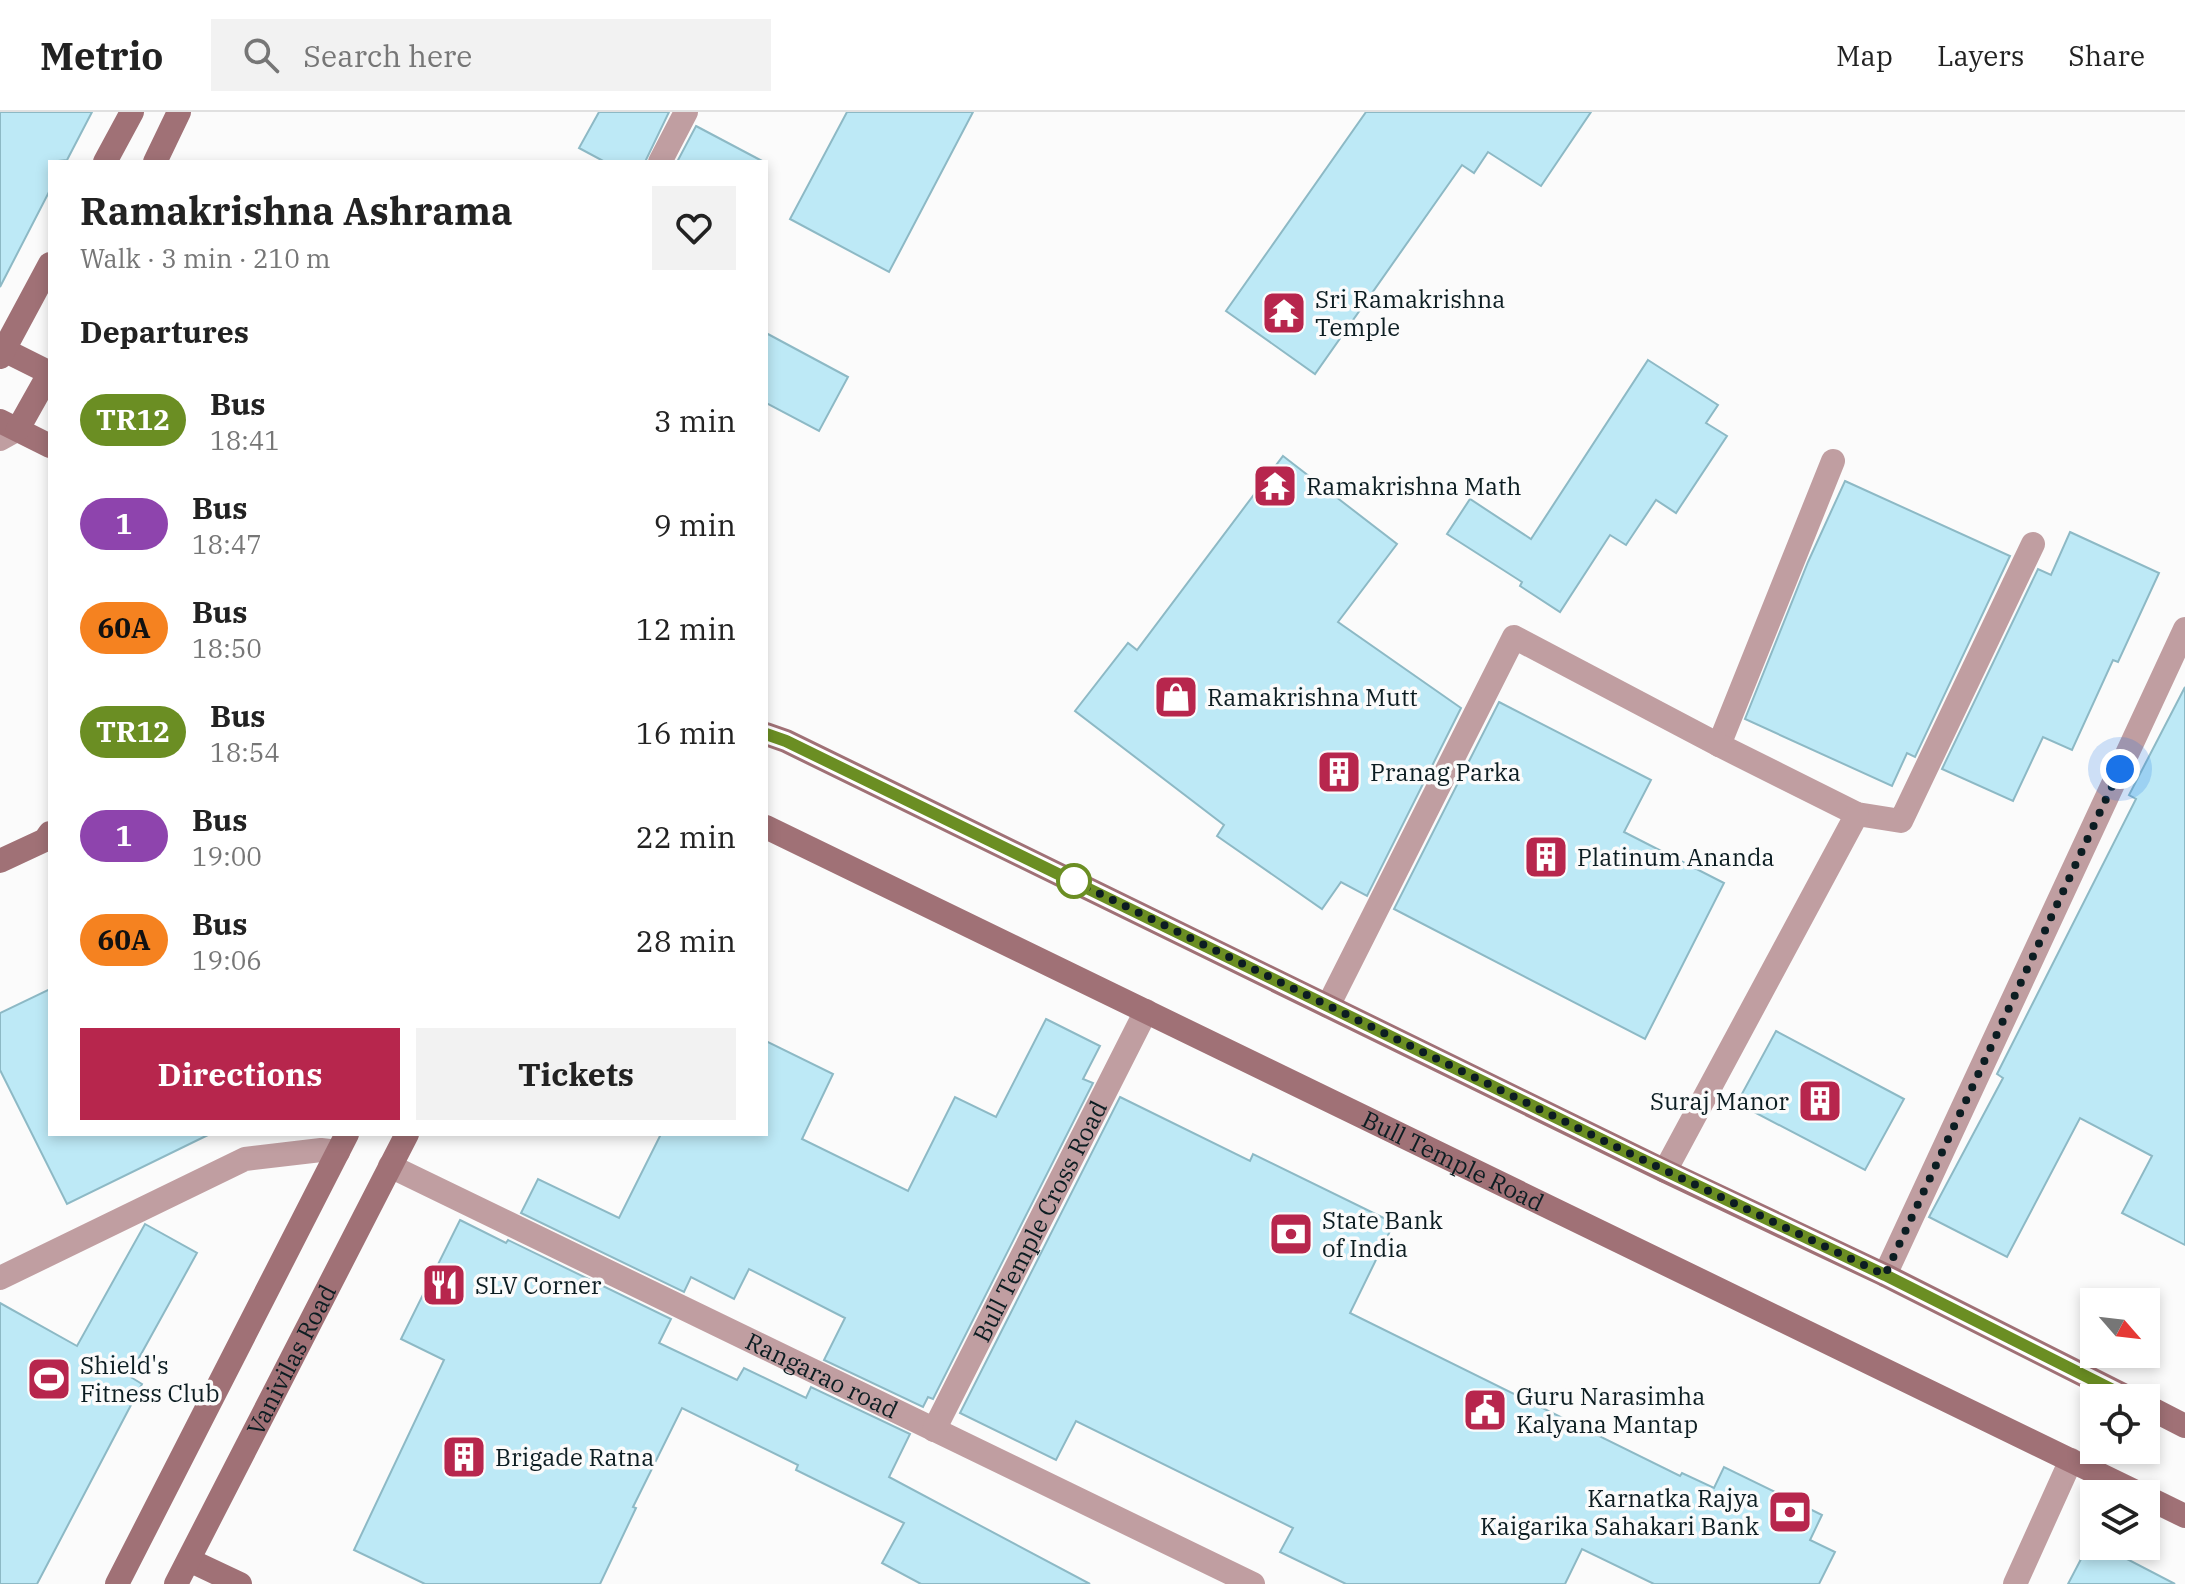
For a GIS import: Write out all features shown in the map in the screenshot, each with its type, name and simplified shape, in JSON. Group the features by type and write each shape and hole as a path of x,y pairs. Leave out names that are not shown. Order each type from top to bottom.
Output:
{"main road":[{"path":"106,160 132,112"},
{"path":"156,160 179,112"},
{"path":"48,268 1,352 48,372"},
{"path":"48,376 6,430 48,445"},
{"path":"768,735 1885,1275 2101,1384"},
{"name":"Bull Temple Road","path":"768,828 2112,1480"},
{"path":"0,861 48,838"},
{"name":"Vanivilas Road","path":"176,1584 406,1136"},
{"path":"117,1584 343,1143"},
{"path":"2160,1413 2185,1426"},
{"path":"2160,1504 2185,1516"},
{"path":"189,1560 240,1584"}],"street":[{"path":"661,160 686,112"},
{"path":"1719,745 1833,461"},
{"path":"1328,1006 1514,637 1857,814 1901,821 2033,544"},
{"path":"1885,1275 2185,629"},
{"path":"1665,1171 1857,814"},
{"name":"Bull Temple Cross Road","path":"934,1430 1146,1011"},
{"path":"0,1278 245,1159 321,1150 343,1143"},
{"name":"Rangarao road","path":"390,1166 1253,1584"},
{"path":"2015,1584 2071,1460"}],"building":[{"path":"0,112 92,112 67,160 48,160 48,194 0,287"},
{"path":"599,112 669,112 646,160 601,160 579,148"},
{"path":"847,112 973,112 889,272 790,219"},
{"path":"1366,112 1591,112 1541,186 1488,152 1474,173 1462,165 1315,374 1226,311"},
{"path":"696,126 760,160 678,160"},
{"path":"768,334 848,377 819,431 768,404"},
{"path":"1648,360 1718,405 1706,423 1727,436 1676,513 1656,500 1626,545 1610,535 1560,612 1520,586 1522,582 1447,534 1470,499 1531,539"},
{"path":"1283,456 1397,544 1338,622 1461,708 1367,896 1341,882 1322,909 1217,836 1224,825 1075,711 1128,643 1137,650"},
{"path":"1845,481 2010,556 1915,757 1907,753 1892,786 1745,719 1808,562"},
{"path":"2070,532 2159,573 2118,662 2113,660 2072,750 2043,737 2013,801 1942,769 2038,569 2051,575"},
{"path":"2185,687 2185,1245 2122,1213 2152,1156 2080,1118 2007,1257 1929,1217 2003,1078 1997,1074 2136,799 2129,795"},
{"name":"Platinum Ananda","path":"1499,702 1651,780 1624,832 1724,883 1645,1039 1394,909"},
{"path":"48,990 48,1136 206,1136 67,1204 0,1070 0,1013"},
{"path":"1046,1019 1100,1046 1083,1079 1093,1083 933,1399 928,1397 923,1407 824,1360 845,1318 749,1269 734,1299 691,1277 684,1292 521,1213 538,1179 619,1218 660,1136 768,1136 768,1042 833,1074 802,1139 908,1191 955,1097 996,1117"},
{"name":"Suraj Manor","path":"1776,1031 1904,1099 1865,1170 1737,1103"},
{"path":"1120,1097 1250,1161 1253,1154 1394,1223 1350,1313 1680,1476 1682,1473 1714,1488 1724,1467 1822,1515 1810,1540 1835,1552 1819,1584 1654,1584 1582,1549 1565,1584 1346,1584 1280,1552 1293,1528 1076,1421 1056,1460 960,1413"},
{"path":"460,1220 671,1319 659,1343 737,1380 744,1368 806,1398 811,1387 910,1434 889,1477 1090,1584 921,1584 882,1563 904,1523 796,1470 798,1465 682,1408 633,1507 636,1508 600,1584 425,1584 354,1550 444,1360 401,1339"},
{"path":"145,1224 197,1253 129,1376 142,1384 37,1584 0,1584 0,1303 77,1346"},
{"path":"2081,1560 2129,1560 2175,1584 2068,1584"}],"bus line":[{"name":"TR12","path":"768,735 1885,1275 2100,1384"}],"place":[{"name":"Sri Ramakrishna Temple","path":"1284,313"},
{"name":"Ramakrishna Math","path":"1275,486"},
{"name":"Ramakrishna Mutt","path":"1176,697"},
{"name":"Pranag Parka","path":"1339,772"},
{"name":"Platinum Ananda","path":"1546,857"},
{"name":"Suraj Manor","path":"1820,1101"},
{"name":"State Bank of India","path":"1291,1234"},
{"name":"SLV Corner","path":"444,1285"},
{"name":"Shield's Fitness Club","path":"49,1379"},
{"name":"Guru Narasimha Kalyana Mantap","path":"1485,1410"},
{"name":"Brigade Ratna","path":"464,1457"},
{"name":"Karnatka Rajya Kaigarika Sahakari Bank","path":"1790,1512"}],"route":[{"path":"1074,881 1885,1275 2120,769"}]}
